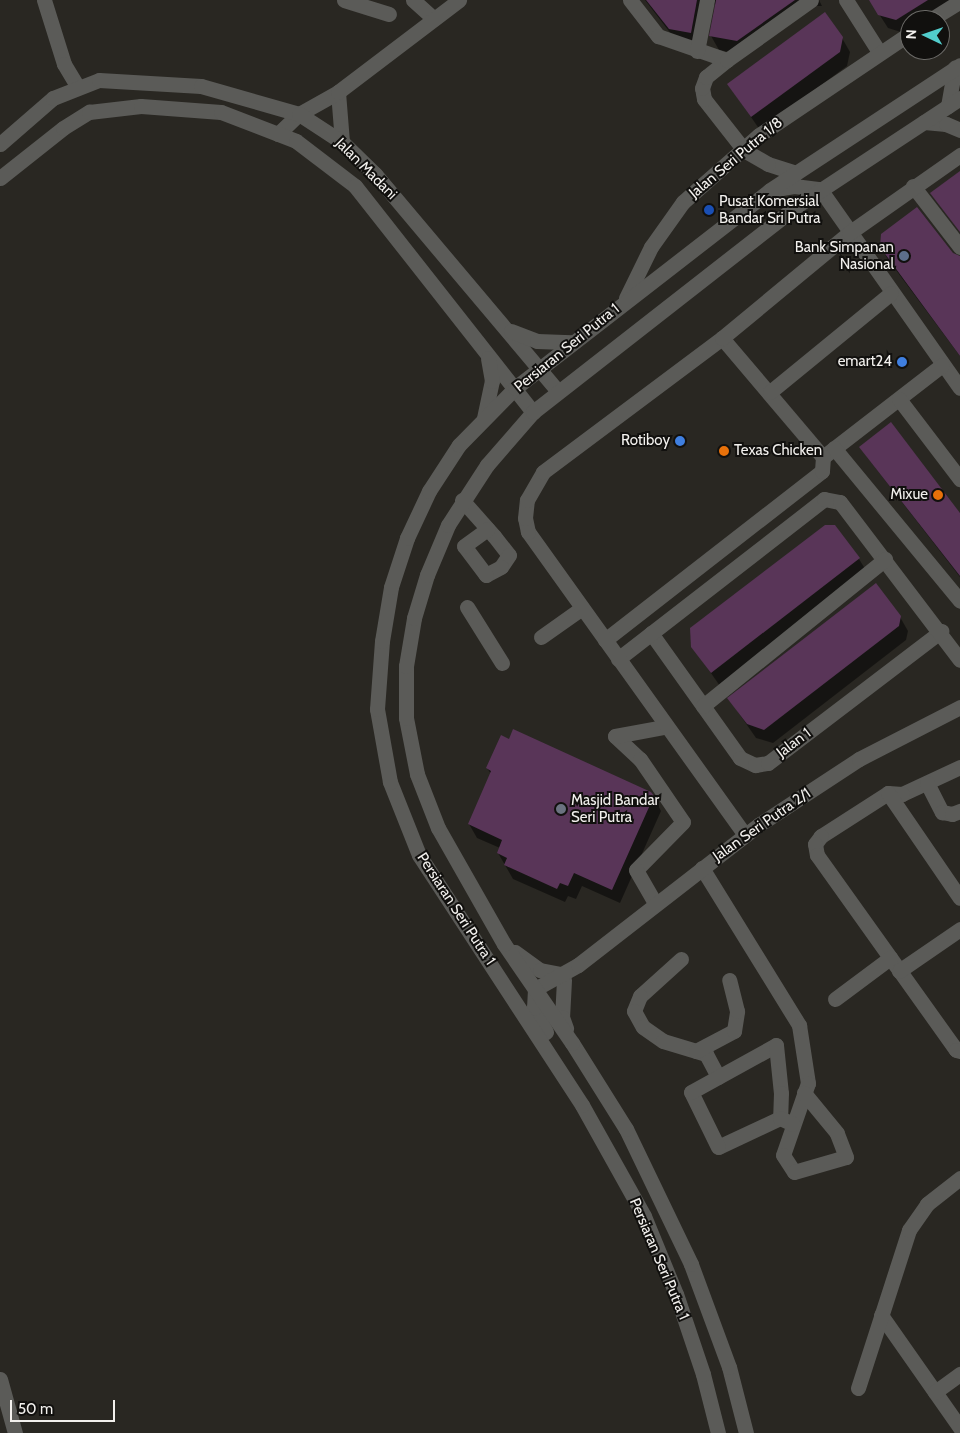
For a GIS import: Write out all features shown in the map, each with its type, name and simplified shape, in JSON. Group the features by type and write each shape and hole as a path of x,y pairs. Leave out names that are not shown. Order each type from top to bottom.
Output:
{"street":[{"path":"44,0 64,64 77,86"},
{"path":"344,0 389,14"},
{"path":"413,0 434,19"},
{"path":"278,134 299,114 338,92 459,0"},
{"path":"630,0 658,36 727,60"},
{"path":"697,51 707,0"},
{"path":"796,172 768,164 744,150 704,98 702,88 706,77 727,60 811,0"},
{"path":"846,0 879,52"},
{"path":"946,10 960,1"},
{"name":"Jalan Seri Putra 1/8","path":"624,302 651,247 683,202 759,135 900,39"},
{"path":"958,66 954,102 960,125"},
{"name":"Persiaran Seri Putra 1","path":"718,1433 703,1374 651,1234 582,1104 419,855 390,782 377,709 382,641 391,587 407,538 429,490 459,445 515,388 539,366 770,190 958,66"},
{"name":"Jalan Madani","path":"4,140 53,98 77,86 98,80 133,80 201,86 299,114 342,142 375,174 508,329 557,390"},
{"path":"338,92 342,142"},
{"name":"Persiaran Seri Putra 1","path":"746,1433 729,1367 691,1264 626,1130 572,1042 537,995 504,944 438,828 417,774 406,718 406,666 414,618 427,575 462,500 487,465 532,412 557,390 701,284 795,207 954,102"},
{"name":"Jalan Madani","path":"0,178 89,112 141,106 221,112 296,141 355,186 532,412"},
{"path":"924,122 946,124 960,130"},
{"path":"4,140 26,157"},
{"path":"745,835 664,726 528,532 525,518 526,500 533,484 543,472 722,338 849,233 960,155"},
{"path":"770,190 794,186 820,189 891,293 960,388"},
{"path":"914,186 960,247"},
{"path":"795,207 814,205 836,212"},
{"path":"770,392 891,293"},
{"path":"508,329 537,341 571,342"},
{"path":"722,338 960,601"},
{"path":"482,421 492,381 485,350"},
{"path":"605,640 822,471 828,453 942,365"},
{"path":"899,399 960,479"},
{"path":"618,659 824,499 840,502 941,631 960,660"},
{"path":"462,500 487,529"},
{"path":"703,706 885,559"},
{"path":"467,606 502,663"},
{"path":"541,637 582,608"},
{"name":"Jalan 1","path":"651,634 740,758 755,765 768,763 941,631"},
{"name":"Jalan Seri Putra 2/1","path":"537,995 745,835 859,759 960,707"},
{"path":"655,903 636,870 683,822 640,759 615,736 664,726"},
{"path":"960,767 902,794 888,793 821,836 815,844 817,855 894,965 956,1050 960,1051"},
{"path":"927,783 942,812 952,814 960,811"},
{"path":"888,793 960,898"},
{"path":"702,868 799,1025 808,1083 787,1121 718,1147 691,1092 776,1045 781,1093 787,1121 783,1154 794,1172 846,1157 837,1133 804,1093"},
{"path":"835,999 960,929"},
{"path":"474,938 489,949 514,988 537,995 538,1018 573,1077 582,1104"},
{"path":"504,944 540,970 562,977 562,1017 572,1042"},
{"path":"681,960 640,996 634,1011 643,1027 663,1041 706,1054 718,1077"},
{"path":"696,1051 734,1031 737,1010 729,980"},
{"path":"858,1388 881,1315 916,1216 957,1186"},
{"path":"881,1315 960,1428"},
{"path":"935,1392 960,1374"},
{"path":"1,1386 15,1433"}],"building":[{"path":"646,0 697,0 691,33 669,29"},
{"path":"716,0 795,0 737,41 709,36"},
{"path":"869,0 928,0 912,10 900,10 900,18 896,20 878,15"},
{"path":"825,12 843,37 840,52 751,117 727,84"},
{"path":"960,171 960,232 930,193"},
{"path":"917,207 953,253 960,256 960,356 880,247 881,234"},
{"path":"891,422 960,513 960,576 859,447"},
{"path":"825,525 835,525 860,558 711,673 691,647 690,628"},
{"path":"876,583 901,616 899,626 764,730 747,724 727,698"},
{"name":"Masjid Bandar Seri Putra","path":"513,729 651,792 654,796 612,890 574,873 568,886 560,883 557,889 504,865 507,858 497,853 502,840 468,824 491,771 486,768 501,735 509,739"}],"place":[{"name":"Pusat Komersial Bandar Sri Putra","path":"709,210"},
{"name":"Bank Simpanan Nasional","path":"904,256"},
{"name":"emart24","path":"902,362"},
{"name":"Rotiboy","path":"680,441"},
{"name":"Texas Chicken","path":"724,451"},
{"name":"Mixue","path":"938,495"},
{"name":"Masjid Bandar Seri Putra","path":"561,809"}]}
